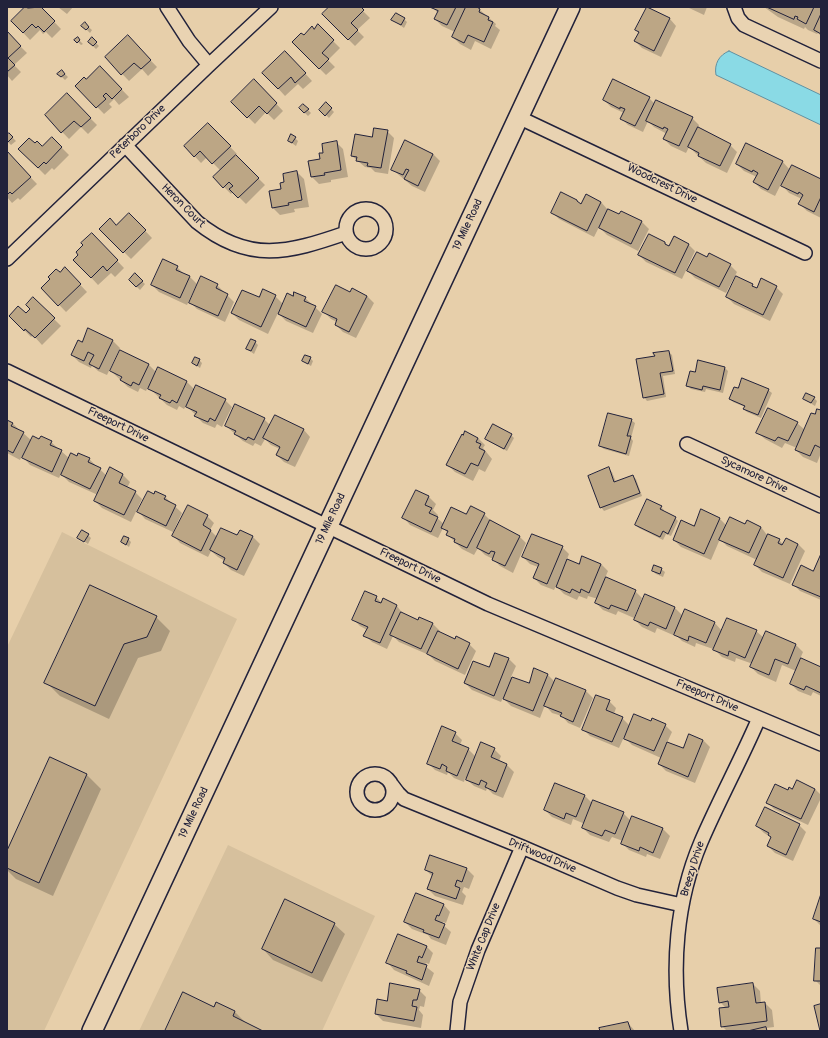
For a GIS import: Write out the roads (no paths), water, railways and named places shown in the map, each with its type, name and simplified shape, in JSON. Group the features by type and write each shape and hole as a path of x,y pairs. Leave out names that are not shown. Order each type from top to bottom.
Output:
{"street":[{"path":"167,7 189,41 209,65"},
{"name":"Peterboro Drive","path":"7,259 271,7"},
{"name":"19 Mile Road","path":"92,1031 570,7"},
{"path":"736,12 744,25 821,61"},
{"name":"Woodcrest Drive","path":"518,117 804,253"},
{"name":"Heron Court","path":"125,145 197,222 228,242 252,250 279,251 310,244 346,233"},
{"name":"Freeport Drive","path":"7,371 488,604 821,744"},
{"name":"Sycamore Drive","path":"687,444 821,506"},
{"name":"Breezy Drive","path":"681,1031 676,974 677,936 682,905 700,843 759,718"},
{"name":"Driftwood Drive","path":"404,800 395,802 380,810 368,810 363,806 357,796 358,784 362,779 372,774 384,776 404,800 637,895 682,905"},
{"path":"386,807 393,797 392,785"},
{"name":"White Cap Drive","path":"457,1031 462,994 478,950 522,847"}],"water":[{"path":"729,51 821,95 821,125 716,75 718,60 722,55"}]}
